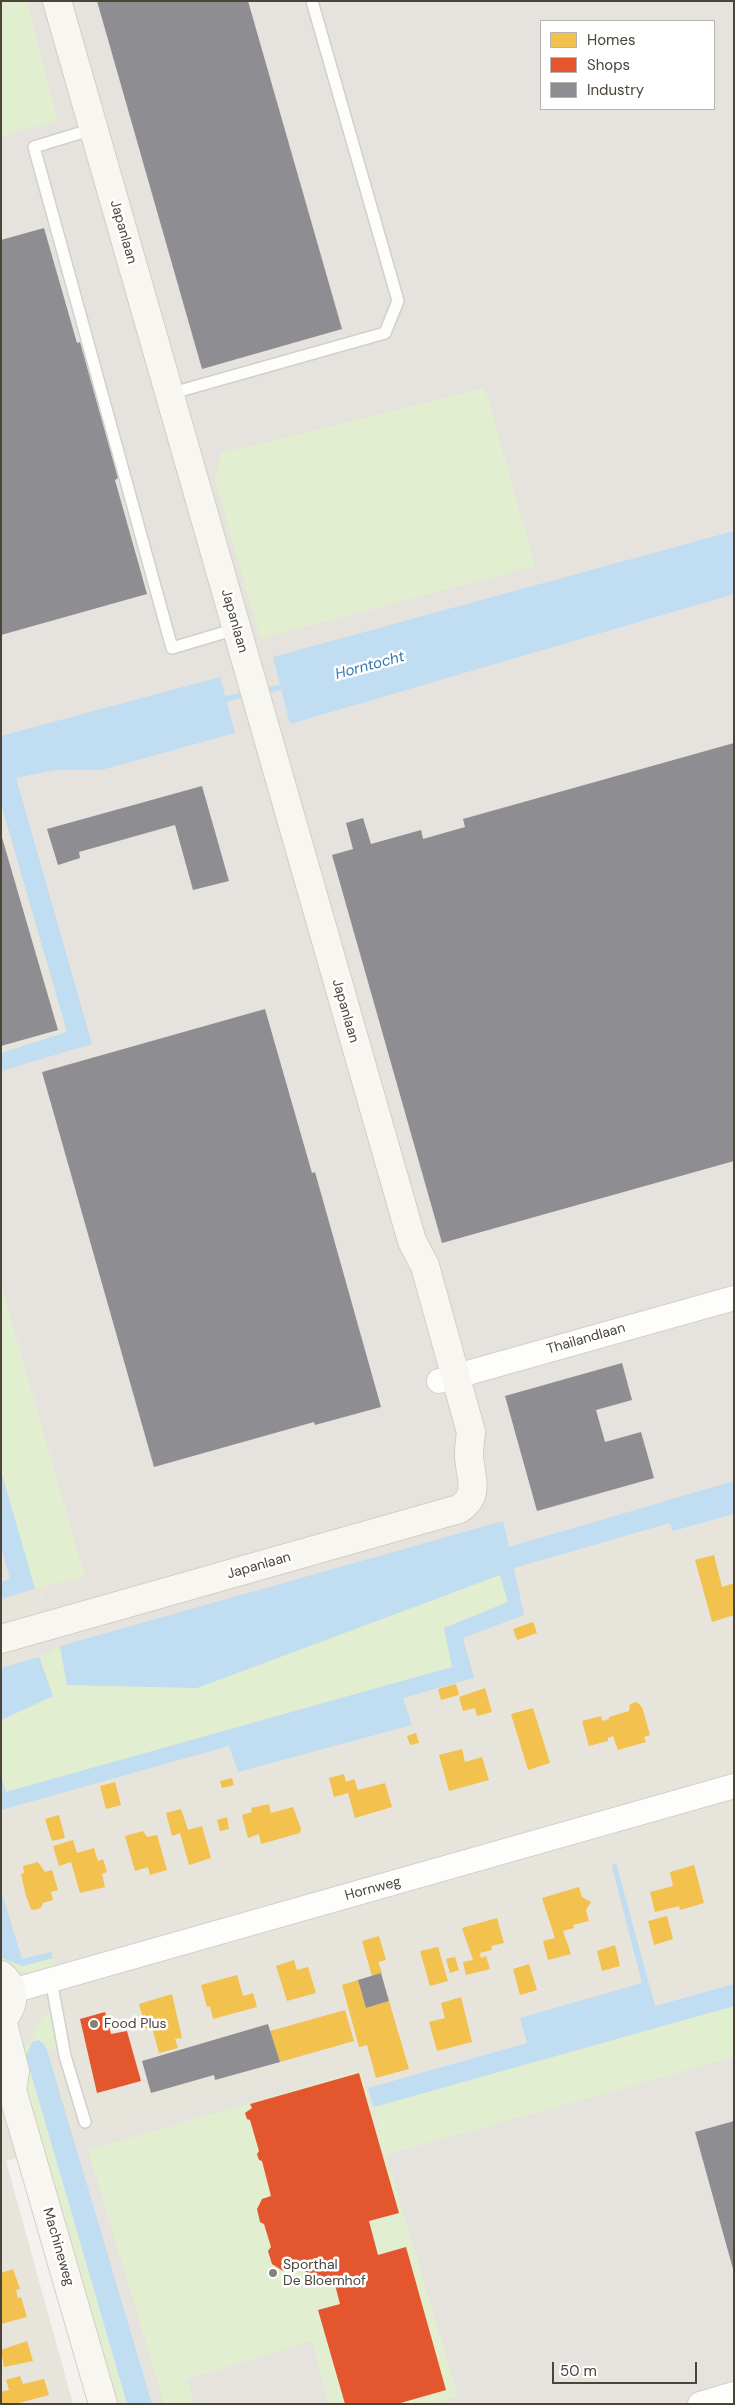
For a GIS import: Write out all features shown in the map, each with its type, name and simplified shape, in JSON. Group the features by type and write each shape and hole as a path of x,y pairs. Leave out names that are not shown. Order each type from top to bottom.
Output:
{"street":[{"name":"Japanlaan","path":"1,1639 459,1509 467,1504 474,1486 469,1456 471,1432 447,1379 425,1266 412,1241 57,1"},
{"name":"Thailandlaan","path":"447,1379 734,1298"},
{"name":"Hornweg","path":"7,1983 51,1980 734,1786"},
{"path":"2,2020 9,2012 13,2002 7,1983"},
{"name":"Machineweg","path":"2,2020 15,2072 7,2083 103,2404"},
{"path":"700,2404 734,2394"}],"lane":[{"path":"169,394 385,333 398,301 312,1"},
{"path":"93,129 34,147 172,648 236,629"},
{"path":"51,1980 65,2056 86,2122"}],"shaded area":[{"path":"1,1 734,1 734,1501 36,1681 44,1560 1,1394 1,1064 79,1041 1,754"},
{"path":"1,754 80,1041 1,1064"},
{"path":"1,1394 44,1560 36,1680 734,1501 734,1992 371,2090 362,2067 6,2161 73,2404 1,2404"},
{"path":"734,1992 734,2404 137,2404 61,2141 362,2067 371,2090"},
{"path":"312,2341 329,2404 194,2404 187,2379"}],"green space":[{"path":"1,1 27,1 58,121 1,136"},
{"path":"485,388 535,566 260,639 215,480 221,453"},
{"path":"1,1284 85,1577 35,1589 1,1471"},
{"path":"500,1575 508,1602 444,1628 452,1667 6,1792 1,1777 1,1720 53,1696 39,1657 60,1646 67,1685 197,1688"},
{"path":"1,1958 23,1966 53,1958 56,1968 35,1972 15,1970 1,1964"},
{"name":"Sporthal De Bloemhof","path":"734,2006 734,2057 386,2155 458,2396 432,2404 164,2404 88,2150 361,2070 381,2139 374,2107"},
{"path":"50,2011 57,2048 47,2050 38,2041 32,2042 29,2066 127,2404 115,2404 20,2066 21,2052 32,2039 41,2020"}],"water":[{"path":"734,531 734,594 290,724 273,657"},
{"path":"220,677 235,733 101,770 55,770 16,778 92,1044 1,1071 1,1053 67,1032 1,804 1,736"},
{"path":"1,1471 35,1589 1,1599 1,1582 10,1579 1,1547"},
{"path":"734,1481 734,1514 673,1531 670,1523 514,1568 524,1615 463,1638 474,1678 403,1698 412,1725 238,1772 229,1746 1,1810 1,1777 6,1792 452,1667 444,1628 508,1602 500,1575 197,1688 67,1685 60,1646 503,1521 509,1547"},
{"path":"39,1657 53,1696 1,1720 1,1668"},
{"path":"616,1863 655,2006 734,1984 734,2006 374,2107 368,2088 527,2043 520,2018 642,1983 612,1865"},
{"path":"1,1890 22,1959 51,1952 53,1958 23,1966 1,1958"},
{"path":"38,2040 44,2044 47,2050 152,2404 127,2404 26,2056 32,2042"}],"building: Homes":[{"path":"714,1555 722,1587 734,1583 734,1615 712,1622 695,1560"},
{"path":"533,1622 537,1633 517,1640 513,1629"},
{"path":"456,1684 459,1695 441,1700 438,1689"},
{"path":"485,1688 492,1712 477,1716 475,1708 463,1711 459,1697"},
{"path":"637,1702 642,1707 650,1735 644,1737 646,1742 618,1750 613,1736 608,1738 608,1741 589,1746 582,1721 601,1716 602,1721 609,1719 609,1717 629,1711 630,1704"},
{"path":"533,1708 550,1763 528,1770 511,1714"},
{"path":"416,1733 419,1743 410,1745 407,1736"},
{"path":"462,1749 465,1762 482,1757 489,1780 449,1791 439,1755"},
{"path":"344,1774 346,1782 354,1779 358,1790 385,1783 392,1807 355,1818 348,1793 334,1797 329,1778"},
{"path":"232,1778 234,1785 222,1788 220,1781"},
{"path":"115,1782 121,1805 106,1809 100,1786"},
{"path":"269,1804 271,1813 293,1807 301,1829 300,1833 261,1844 259,1834 248,1838 242,1815 252,1812 251,1808"},
{"path":"181,1809 188,1830 202,1826 211,1858 189,1865 180,1833 172,1836 166,1813"},
{"path":"59,1815 65,1838 52,1841 45,1819"},
{"path":"227,1817 229,1829 220,1831 217,1820"},
{"path":"143,1831 147,1837 157,1835 167,1870 150,1875 148,1867 135,1871 125,1836"},
{"path":"73,1840 77,1853 94,1848 98,1861 103,1859 107,1872 102,1874 105,1887 80,1893 71,1862 59,1866 53,1846"},
{"path":"38,1862 45,1872 52,1870 58,1890 51,1892 53,1900 43,1903 41,1908 34,1910 31,1909 26,1896 21,1874 24,1873 23,1866"},
{"path":"694,1865 704,1903 680,1910 679,1906 655,1912 650,1892 673,1886 670,1872"},
{"path":"579,1887 582,1897 591,1902 586,1910 589,1921 573,1925 574,1928 563,1931 571,1954 548,1960 543,1941 555,1938 542,1898"},
{"path":"667,1916 673,1939 654,1945 648,1921"},
{"path":"497,1918 504,1943 491,1946 492,1950 480,1953 481,1958 486,1956 490,1969 466,1975 463,1962 473,1960 462,1928"},
{"path":"379,1936 386,1960 378,1962 382,1973 372,1976 362,1941"},
{"path":"615,1945 620,1966 602,1971 597,1951"},
{"path":"438,1947 448,1981 430,1986 420,1951"},
{"path":"455,1957 459,1970 450,1973 446,1959"},
{"path":"294,1960 297,1970 308,1967 316,1993 287,2001 276,1966"},
{"path":"529,1964 537,1990 520,1995 513,1969"},
{"path":"237,1975 243,1996 253,1993 257,2007 213,2019 210,2006 207,2007 201,1985"},
{"path":"358,1980 366,2008 389,2001 409,2069 376,2078 367,2045 359,2047 342,1985"},
{"path":"172,1994 182,2038 175,2039 178,2048 159,2053 152,2027 146,2029 139,2004"},
{"path":"461,1997 472,2042 437,2051 429,2022 445,2018 441,2003"},
{"path":"345,2010 354,2041 280,2062 270,2031"},
{"path":"13,2269 20,2289 16,2290 18,2298 21,2297 27,2317 1,2324 1,2273"},
{"path":"27,2341 33,2361 4,2367 1,2350"},
{"path":"20,2376 23,2384 44,2379 49,2395 15,2404 1,2404 1,2392 9,2390 6,2380"}],"building: Shops":[{"path":"105,2012 111,2034 127,2031 141,2081 97,2093 80,2019"},
{"path":"359,2073 399,2213 369,2221 378,2255 406,2247 446,2390 397,2404 345,2404 318,2310 340,2304 334,2281 317,2286 313,2285 310,2274 297,2267 283,2271 272,2264 268,2251 271,2247 264,2224 260,2222 257,2209 262,2199 271,2196 262,2161 259,2160 257,2154 259,2151 250,2120 247,2119 245,2113 252,2108 250,2104"}],"building: Industry":[{"path":"97,1 248,1 342,329 202,369"},
{"path":"44,228 77,343 80,342 118,478 115,480 147,594 1,635 1,240"},
{"path":"734,743 734,1161 442,1243 332,855 353,849 346,823 363,818 371,844 421,830 423,839 465,827 463,819"},
{"path":"202,786 229,881 193,890 175,825 79,852 80,858 58,865 47,829"},
{"path":"1,834 58,1030 1,1046"},
{"path":"265,1009 312,1173 315,1172 381,1407 315,1425 314,1422 154,1467 42,1072"},
{"path":"622,1363 632,1400 596,1410 605,1442 641,1432 654,1478 537,1511 505,1396"},
{"path":"381,1973 389,2001 366,2008 358,1980"},
{"path":"268,2024 280,2062 215,2080 214,2075 151,2093 142,2061"},
{"path":"734,2121 734,2269 733,2269 695,2132"}],"waterway":[{"name":"Horntocht","path":"262,691 287,686"},
{"name":"Horntocht","path":"220,700 248,694"}],"place":[{"name":"Food Plus","path":"94,2024"},
{"name":"Sporthal De Bloemhof","path":"273,2273"}]}
